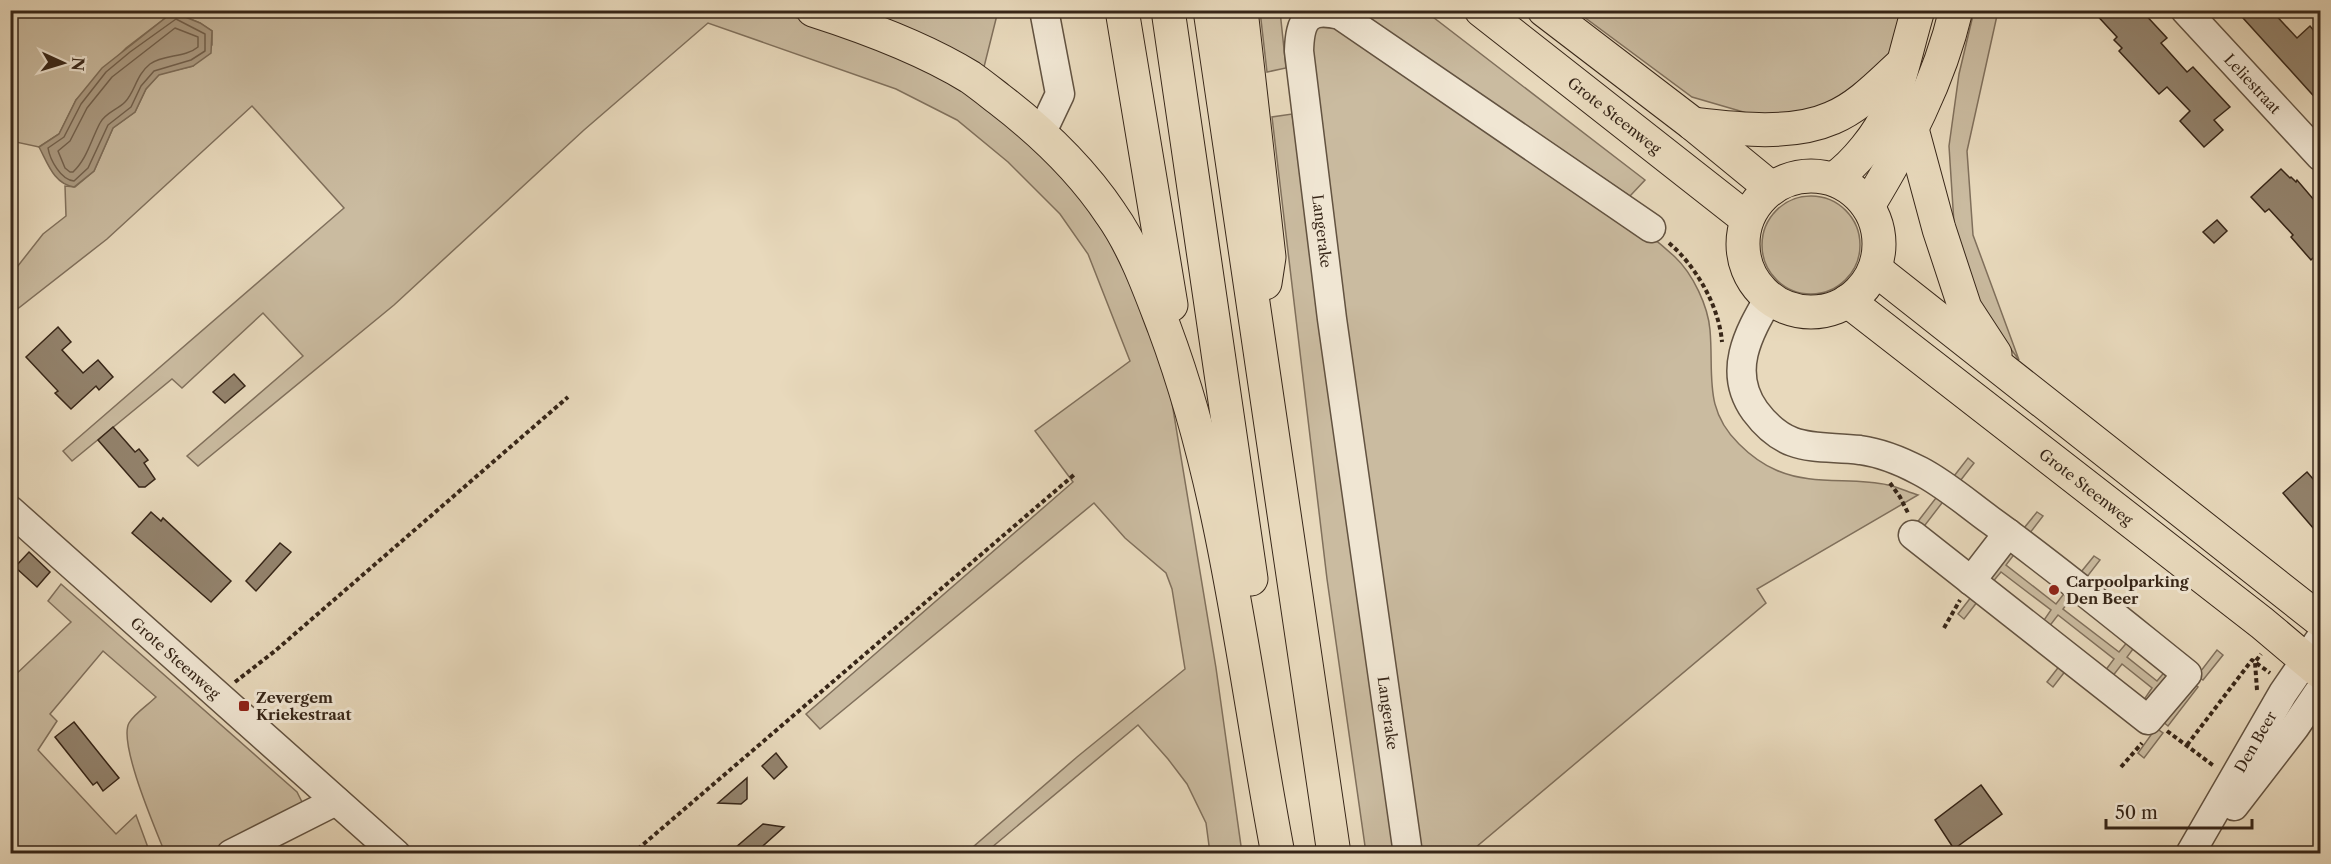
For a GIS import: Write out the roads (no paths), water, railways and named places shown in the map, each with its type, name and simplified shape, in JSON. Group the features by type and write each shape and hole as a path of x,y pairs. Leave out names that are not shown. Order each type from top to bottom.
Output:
{"highway":[{"path":"813,10 848,21 917,50 971,77 1041,134 1070,161 1112,215 1143,271 1183,378 1203,450 1235,605 1259,755 1278,854"},
{"path":"1122,10 1183,378"},
{"path":"1168,10 1291,854"},
{"path":"1210,10 1334,854"},
{"path":"1241,10 1269,257 1258,341"},
{"name":"Grote Steenweg","path":"1481,10 1747,219"},
{"path":"1544,10 1693,124 1771,188"},
{"path":"1834,179 1848,170 1876,134 1889,112 1918,10"},
{"path":"1868,206 1912,129 1932,88 1948,46 1956,10"},
{"path":"1693,124 1740,129 1790,129 1832,118 1865,97 1902,64"},
{"path":"1912,129 1939,229 1965,308 2010,378"},
{"path":"1812,175 1834,179 1853,190 1868,206 1879,237 1875,269 1848,301 1822,312 1794,311 1769,298 1750,276 1742,248 1747,219 1771,188 1790,178 1812,175"},
{"path":"1875,269 2010,378 2320,620"},
{"name":"Grote Steenweg","path":"1848,301 2262,623 2316,657"}],"street":[{"path":"1041,134 1060,94 1044,10"},
{"name":"Leliestraat","path":"2185,10 2320,156"},
{"name":"Langerake","path":"1408,854 1332,319 1302,75 1299,33 1305,20 1312,14 1324,11 1340,15 1651,228"},
{"path":"1769,298 1746,339 1742,357 1742,375 1747,399 1763,420 1782,437 1794,444 1812,448 1862,451 1891,457 1922,471 2008,533 2187,674 2153,722 1913,536"},
{"name":"Grote Steenweg","path":"10,510 396,854"},
{"path":"1971,581 2008,533"},
{"name":"Den Beer","path":"2190,854 2283,693 2316,657"},
{"name":"Den Beer","path":"2195,854 2295,727 2320,690"},
{"path":"231,854 336,801"}],"water":[{"path":"173,12 200,23 212,31 211,53 193,66 159,75 146,89 135,112 113,128 94,171 74,187 61,182 52,172 39,147 59,134 76,100 102,68"}],"place":[{"name":"Carpoolparking Den Beer","path":"2054,590"},
{"name":"Zevergem Kriekestraat","path":"244,706"}]}
